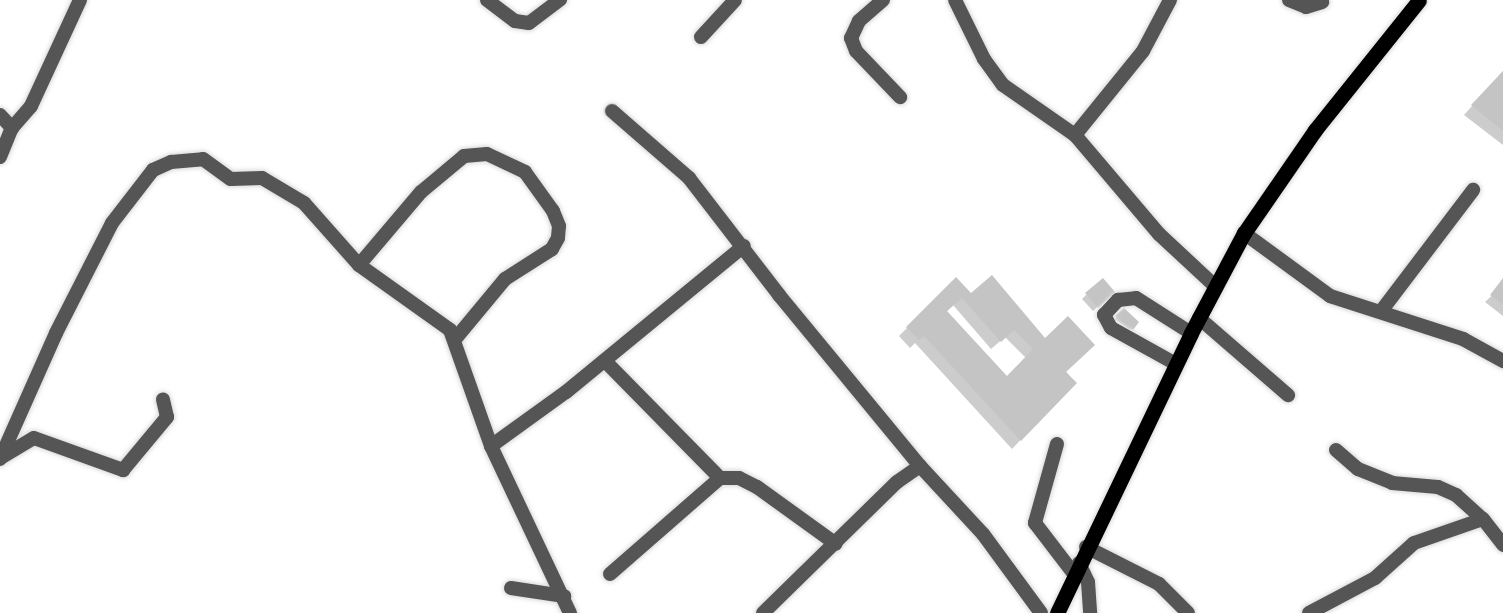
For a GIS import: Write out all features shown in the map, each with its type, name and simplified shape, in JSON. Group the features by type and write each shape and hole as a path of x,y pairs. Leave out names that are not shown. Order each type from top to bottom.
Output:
{"main road":[{"path":"1057,613 1086,547 1191,333 1244,233 1316,130 1419,0"}],"street":[{"path":"0,157 12,128 32,106 80,0"},
{"path":"487,0 515,21 529,23 560,0"},
{"path":"701,37 735,0"},
{"path":"883,0 859,21 851,38 856,51 900,97"},
{"path":"955,0 984,59 1003,84 1075,135 1159,234 1216,287"},
{"path":"1075,135 1143,51 1170,0"},
{"path":"1289,0 1306,6 1322,2"},
{"path":"612,111 689,178 744,246 779,295 920,466 983,534 1041,613"},
{"path":"0,115 12,128"},
{"path":"359,265 421,192 464,156 487,154 525,172 553,211 559,226 558,238 552,249 505,279 456,338"},
{"path":"0,458 102,241 141,181 153,170 171,162 203,159 235,180 262,178 304,203 359,265 430,314 456,338 464,374 491,446 564,596 570,613"},
{"path":"1382,310 1473,190"},
{"path":"1244,233 1330,296 1382,310 1463,339 1503,361"},
{"path":"491,446 605,361 744,246"},
{"path":"1176,364 1111,328 1104,315 1118,300 1136,298 1191,333"},
{"path":"1199,318 1288,395"},
{"path":"605,361 720,478"},
{"path":"0,458 34,438 123,470 167,417 163,399"},
{"path":"1057,444 1035,523 1088,582 1090,613"},
{"path":"1336,450 1358,469 1392,483 1438,487 1456,495 1484,519 1503,545"},
{"path":"764,613 897,482 920,466"},
{"path":"610,574 720,478 739,477 757,487 836,544"},
{"path":"1308,613 1376,578 1414,543 1484,519"},
{"path":"1086,547 1159,584 1188,613"},
{"path":"511,588 564,596"}],"building":[{"path":"1503,71 1503,131 1471,105"},
{"path":"992,275 1045,338 1068,316 1095,345 1066,372 1077,383 1021,441 924,336 919,340 906,327 956,277 971,293","holes":["962,298 1001,342 1014,330 1033,349 1007,376 947,311"]},
{"path":"1103,278 1115,292 1098,308 1085,293"},
{"path":"1503,278 1503,305 1490,295"},
{"path":"1124,308 1139,322 1133,330 1115,316"}]}
